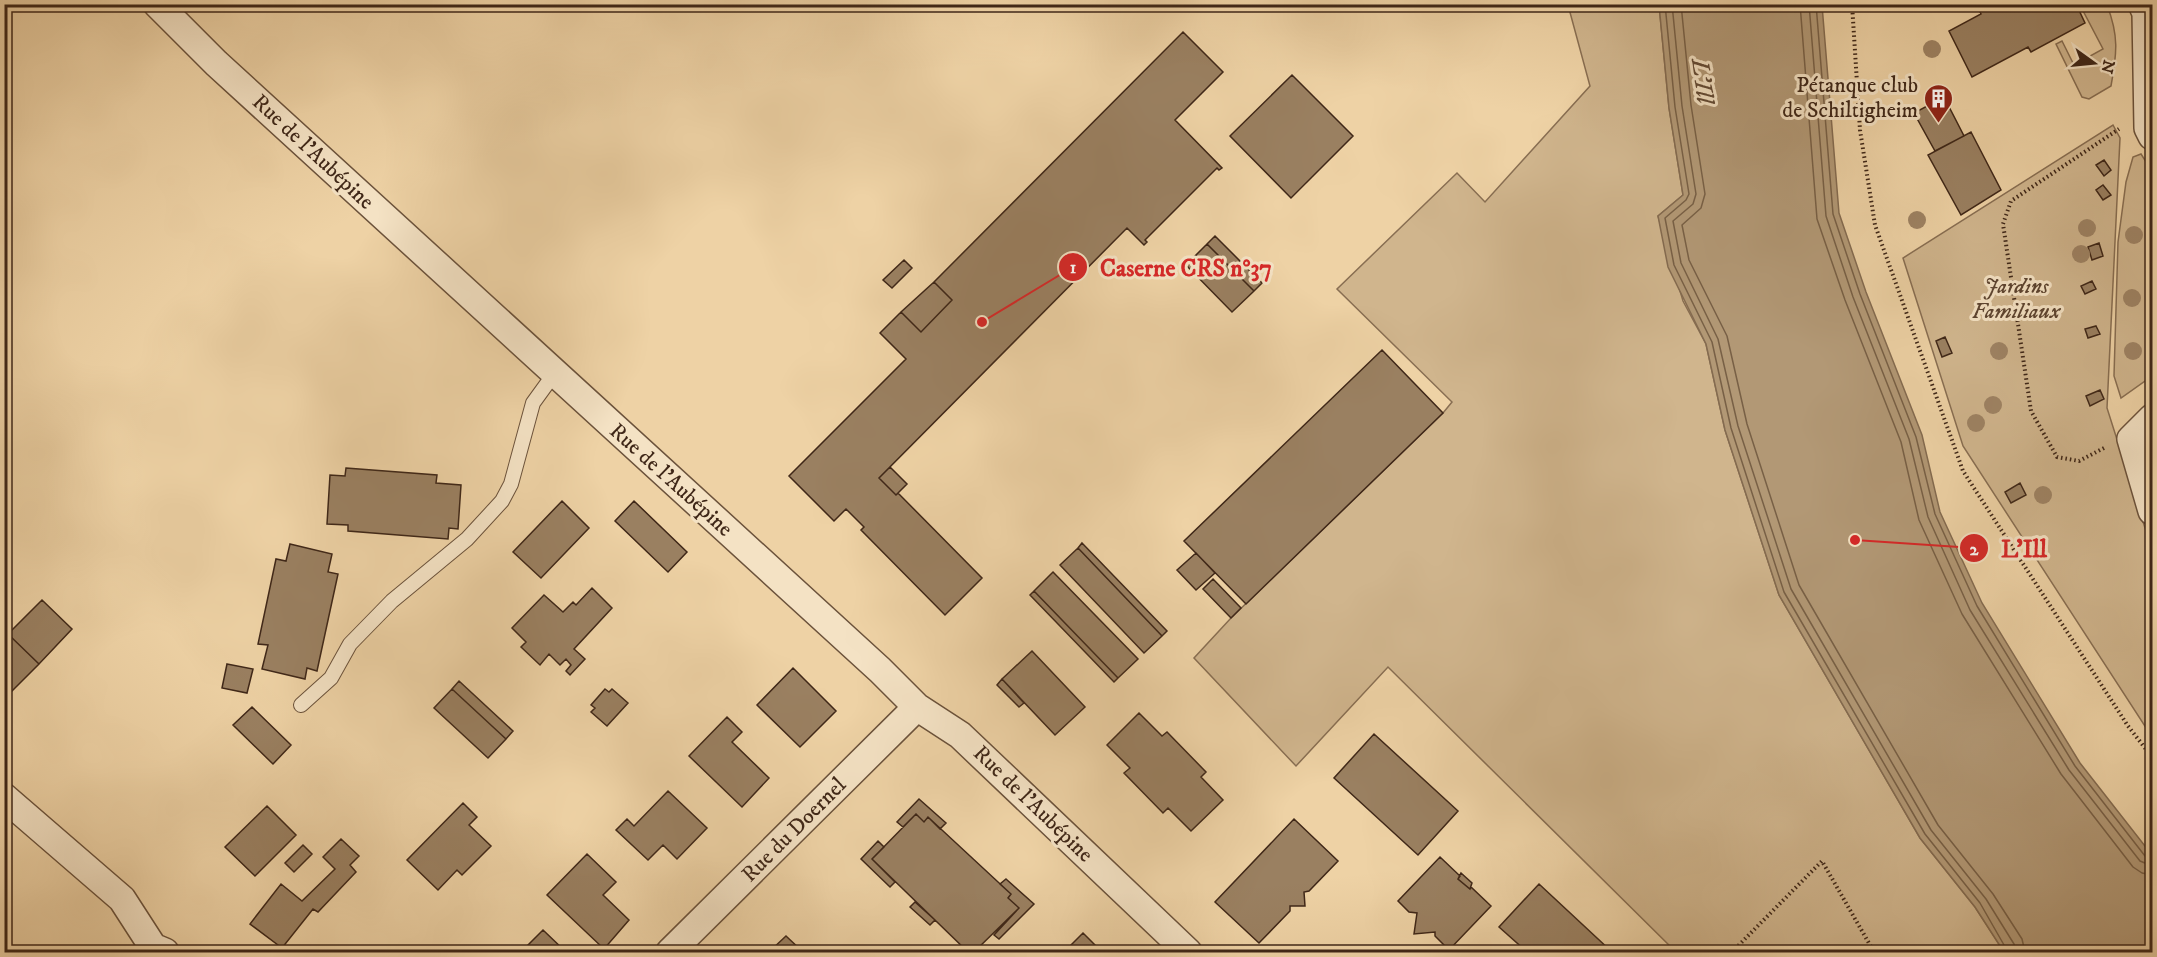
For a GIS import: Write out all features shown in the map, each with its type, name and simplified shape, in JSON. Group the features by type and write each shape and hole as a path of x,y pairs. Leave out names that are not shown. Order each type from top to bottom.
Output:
{"street":[{"name":"Rue de l'Aubépine","path":"157,4 216,63 880,670 917,707 960,735 1188,952"},
{"path":"2147,11 2150,132"},
{"path":"2152,418 2131,439 2152,511"},
{"name":"Rue du Doernel","path":"670,952 917,707"},
{"path":"4,797 122,899 153,951"}],"lane":[{"path":"301,705 331,678 351,644 392,601 467,538 502,501 511,484 533,403 554,374"}],"path":[{"path":"1852,4 1860,130 1875,225 1963,471 2128,726 2152,757"},
{"path":"2131,439 2117,440 2079,461 2057,457 2031,411 2003,224 2010,201 2127,124 2150,132"},
{"path":"1732,952 1822,861 1874,952"}],"green space":[{"path":"1568,5 1659,5 1669,108 1683,195 1658,216 1683,301 1706,344 1725,430 1779,595 1920,838 1975,907 2004,952 1676,952 1388,667 1296,766 1194,658 1231,618 1452,402 1337,289 1457,173 1485,202 1590,86"},
{"path":"2080,5 2107,5 2115,36 2116,54 2111,86 2089,99 2082,97 2056,44 2062,41 2074,65 2103,49"},
{"name":"Jardins Familiaux","path":"2113,125 2120,138 2107,408 2152,550 2152,737 1963,446 1903,258"},
{"path":"2141,154 2152,171 2152,376 2121,398 2114,376 2118,242 2126,182 2133,157"}],"water":[{"path":"1659,5 1822,5 1839,213 1866,292 1922,435 1940,512 1982,603 2080,763 2152,855 2152,952 2004,952 1975,907 1920,838 1779,595 1725,430 1706,344 1668,267 1658,216 1683,195 1669,108"}],"building":[{"path":"1976,4 2076,4 2085,23 2031,52 2028,47 1972,77 1949,31 1981,14"},
{"path":"1183,32 1223,72 1175,120 1222,168 1219,170 1217,168 1145,240 1147,242 1144,245 1127,228 879,478 896,495 898,493 982,578 945,615 861,530 864,527 846,509 834,521 789,476 906,359 880,333 901,312 921,332 952,300 934,282"},
{"path":"1292,75 1353,136 1291,198 1230,136"},
{"name":"Pétanque club de Schiltigheim","path":"1944,97 1964,136 1935,151 1914,113"},
{"path":"1971,132 2001,190 1961,215 1928,155"},
{"path":"2104,160 2111,170 2104,176 2096,165"},
{"path":"2103,185 2111,195 2103,200 2096,190"},
{"path":"1215,236 1262,283 1254,291 1207,244"},
{"path":"2099,243 2103,256 2092,260 2088,247"},
{"path":"1207,244 1254,291 1232,312 1186,265"},
{"path":"904,260 912,268 892,288 883,280"},
{"path":"2092,281 2096,289 2085,294 2081,286"},
{"path":"934,282 952,300 921,332 901,312"},
{"path":"2096,326 2100,334 2088,338 2085,329"},
{"path":"1945,337 1952,353 1942,357 1936,341"},
{"path":"1382,350 1443,413 1246,604 1184,541"},
{"path":"2100,390 2104,399 2090,406 2086,396"},
{"path":"890,467 907,484 896,495 879,478"},
{"path":"346,468 437,475 436,483 461,485 458,529 449,528 448,539 348,531 348,525 327,524 330,475 345,476"},
{"path":"2020,483 2026,495 2011,503 2005,492"},
{"path":"562,501 589,528 541,578 513,552"},
{"path":"634,501 687,552 668,572 615,521"},
{"path":"1082,543 1167,631 1162,636 1078,548"},
{"path":"290,544 332,554 328,572 338,574 317,671 307,668 305,679 262,669 268,645 258,644 276,559 286,561"},
{"path":"1078,548 1162,636 1144,653 1060,565"},
{"path":"1196,553 1215,573 1196,590 1177,570"},
{"path":"1053,572 1138,659 1118,678 1034,591"},
{"path":"1213,579 1241,608 1231,618 1203,589"},
{"path":"592,588 612,608 574,649 585,659 570,675 566,671 571,665 566,659 560,665 549,654 540,665 521,647 526,642 512,628 544,595 563,612 573,602 576,605"},
{"path":"1034,591 1118,678 1114,682 1030,595"},
{"path":"42,600 72,629 39,664 8,634"},
{"path":"8,634 39,664 7,696 4,693 4,637"},
{"path":"1032,651 1085,707 1055,735 1002,679"},
{"path":"227,664 253,669 247,693 222,688"},
{"path":"793,668 836,711 800,747 757,705"},
{"path":"1002,679 1024,703 1019,707 997,685"},
{"path":"459,681 513,731 506,739 452,689"},
{"path":"452,689 506,739 488,758 434,708"},
{"path":"605,689 609,692 612,689 628,703 607,726 591,712 595,708 591,705"},
{"path":"252,707 291,745 273,764 233,725"},
{"path":"1139,713 1162,736 1167,732 1206,772 1201,777 1223,800 1191,831 1168,808 1163,813 1124,773 1130,768 1107,745"},
{"path":"727,717 742,732 732,742 769,778 742,807 689,756"},
{"path":"1374,734 1458,811 1418,855 1334,778"},
{"path":"668,791 707,828 677,859 663,845 648,860 616,830 627,819 634,826"},
{"path":"919,799 946,823 940,829 928,817 924,822 916,814 903,827 897,822"},
{"path":"463,803 477,817 469,825 491,846 462,875 457,870 438,890 407,860"},
{"path":"267,806 296,835 255,876 225,847"},
{"path":"916,814 924,822 928,817 1011,894 1008,898 1019,908 974,952 968,952 872,859"},
{"path":"1294,819 1338,861 1309,891 1304,892 1305,906 1290,906 1290,911 1259,943 1215,902"},
{"path":"341,839 359,856 350,865 356,872 318,912 313,909 282,948 250,924 281,884 302,901 335,869 323,857"},
{"path":"878,841 884,847 872,859 895,882 890,887 861,859"},
{"path":"303,845 312,854 294,872 285,863"},
{"path":"587,854 616,882 603,895 629,920 604,949 547,895"},
{"path":"1440,857 1460,876 1458,879 1470,889 1471,887 1491,906 1449,950 1435,936 1435,932 1414,934 1417,913 1409,912 1398,901"},
{"path":"1461,873 1472,883 1470,889 1458,879"},
{"path":"1006,879 1034,904 999,939 994,935 1019,908 1008,898 1011,894 1000,884"},
{"path":"1539,884 1612,952 1535,952 1529,947 1526,951 1499,927"},
{"path":"915,902 935,920 930,925 910,907"},
{"path":"543,930 566,952 521,952"},
{"path":"1083,933 1102,952 1086,952 1079,946 1073,952 1064,952"},
{"path":"786,936 803,952 769,952"}],"place":[{"name":"Pétanque club de Schiltigheim","path":"1939,124"},
{"name":"Caserne CRS n°37","path":"982,322"},
{"name":"L'Ill","path":"1855,540"}]}
